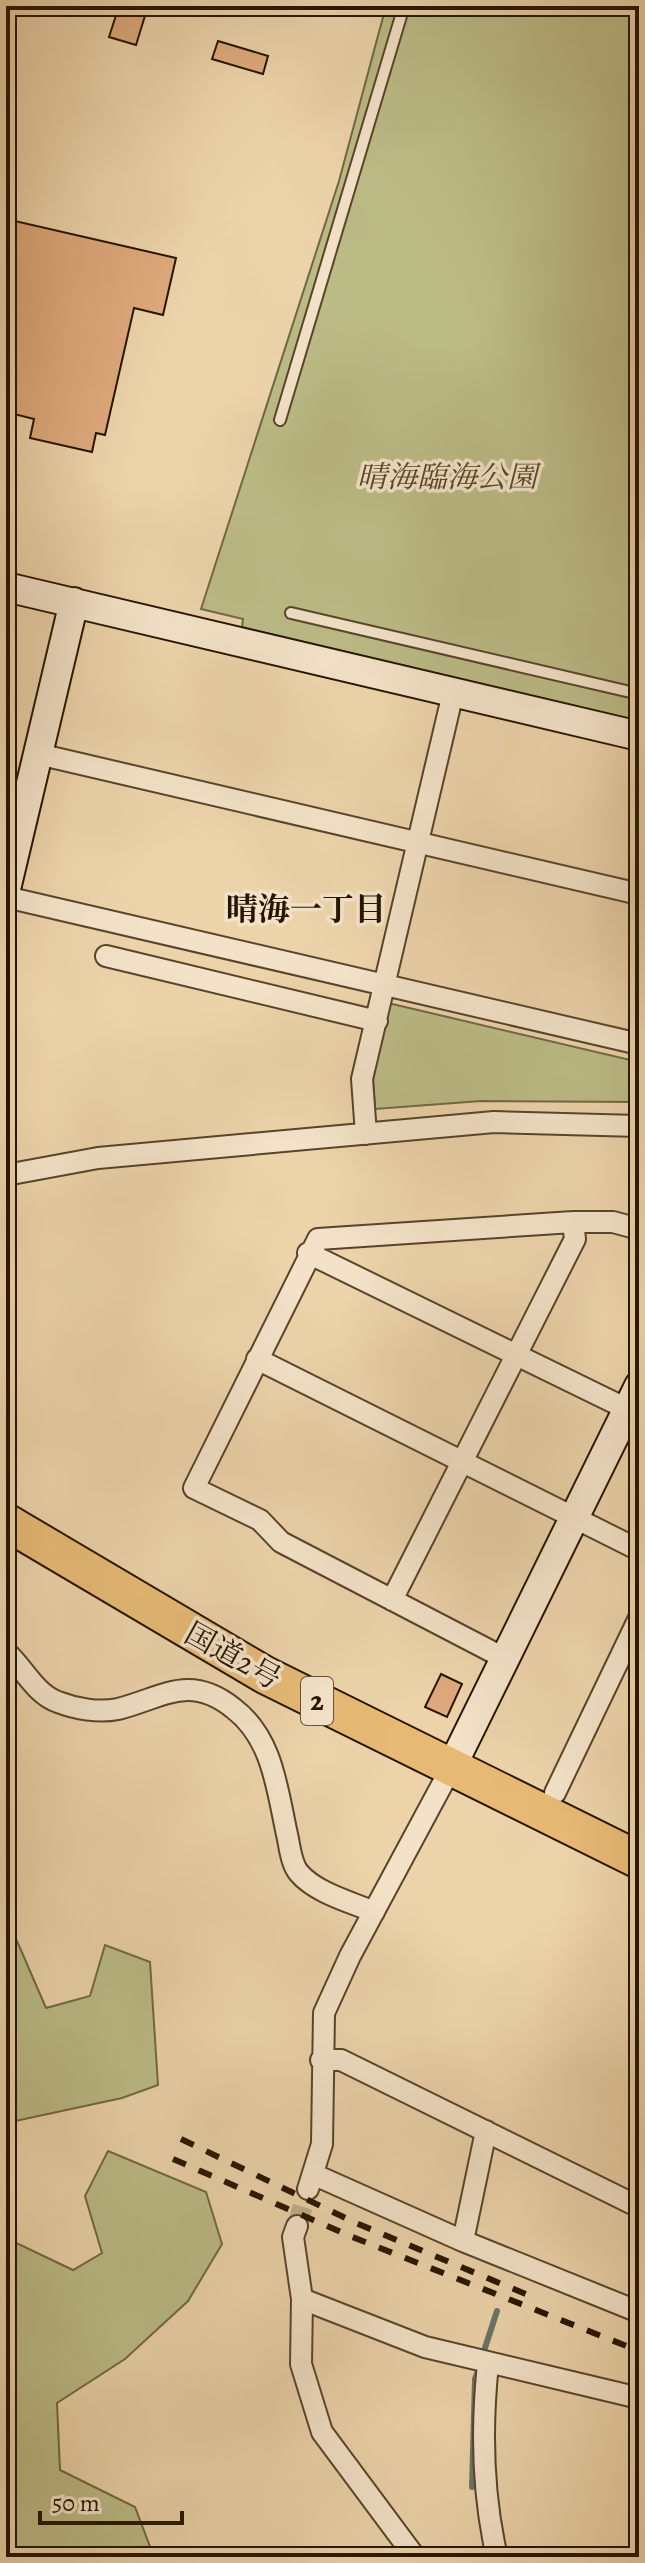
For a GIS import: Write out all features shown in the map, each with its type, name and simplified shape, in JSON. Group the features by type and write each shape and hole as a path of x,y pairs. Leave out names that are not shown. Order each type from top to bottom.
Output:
{"highway":[{"name":"国道2号","path":"6,1499 639,1860"},
{"name":"国道2号","path":"6,1522 265,1675 456,1758 555,1793 639,1835"}],"street":[{"path":"6,587 639,736"},
{"path":"6,889 74,602"},
{"path":"366,1134 362,1079 453,693"},
{"path":"38,754 639,894"},
{"path":"6,897 387,983 639,1044"},
{"path":"106,956 377,1021"},
{"path":"6,1175 98,1158 494,1122 639,1126"},
{"path":"504,1658 281,1542 260,1520 194,1488 308,1253 318,1239 573,1222 613,1222 639,1229"},
{"path":"392,1600 575,1239 573,1222"},
{"path":"308,1253 516,1354 633,1398 456,1758 324,2013 321,2060 324,2121 311,2182 639,2312"},
{"path":"257,1359 639,1550"},
{"path":"555,1793 639,1618"},
{"path":"6,1652 40,1691 56,1702 88,1710 117,1709 175,1690 215,1696 230,1706 260,1735 270,1761 297,1871 311,1884 374,1912"},
{"path":"321,2060 341,2060 639,2207"},
{"path":"463,2241 486,2131"},
{"path":"297,2226 293,2237 302,2299 301,2364 322,2432 415,2557"},
{"path":"302,2299 413,2343 488,2364 639,2398"},
{"path":"488,2364 481,2427 487,2514 497,2557"}],"lane":[{"path":"280,420 404,6"},
{"path":"291,613 639,694"}],"green space":[{"name":"晴海臨海公園","path":"386,6 639,6 639,721 242,627 243,619 201,609 339,181"},
{"path":"388,1003 639,1062 639,1102 481,1101 375,1109 373,1079"},
{"path":"6,1925 14,1934 46,2008 90,1996 105,1945 150,1962 158,2085 122,2098 6,2123"},
{"path":"108,2151 206,2192 222,2244 188,2301 125,2359 57,2403 60,2470 135,2507 154,2557 6,2557 6,2238 73,2270 102,2253 85,2196"}],"building":[{"path":"119,6 148,6 136,45 109,37"},
{"path":"218,41 268,56 263,74 212,59"},
{"path":"6,219 176,258 163,315 134,308 105,435 96,433 92,452 30,438 34,419 6,412"},
{"path":"441,1674 462,1684 447,1717 425,1707"}],"waterway":[{"path":"482,2357 497,2311"},
{"path":"472,2487 475,2379 479,2368"}],"tunnel":[{"path":"297,2226 308,2189"}],"railway":[{"path":"181,2139 356,2223 528,2295"},
{"path":"173,2159 350,2236 639,2351"}],"district":[{"name":"晴海一丁目","path":"306,909"}]}
